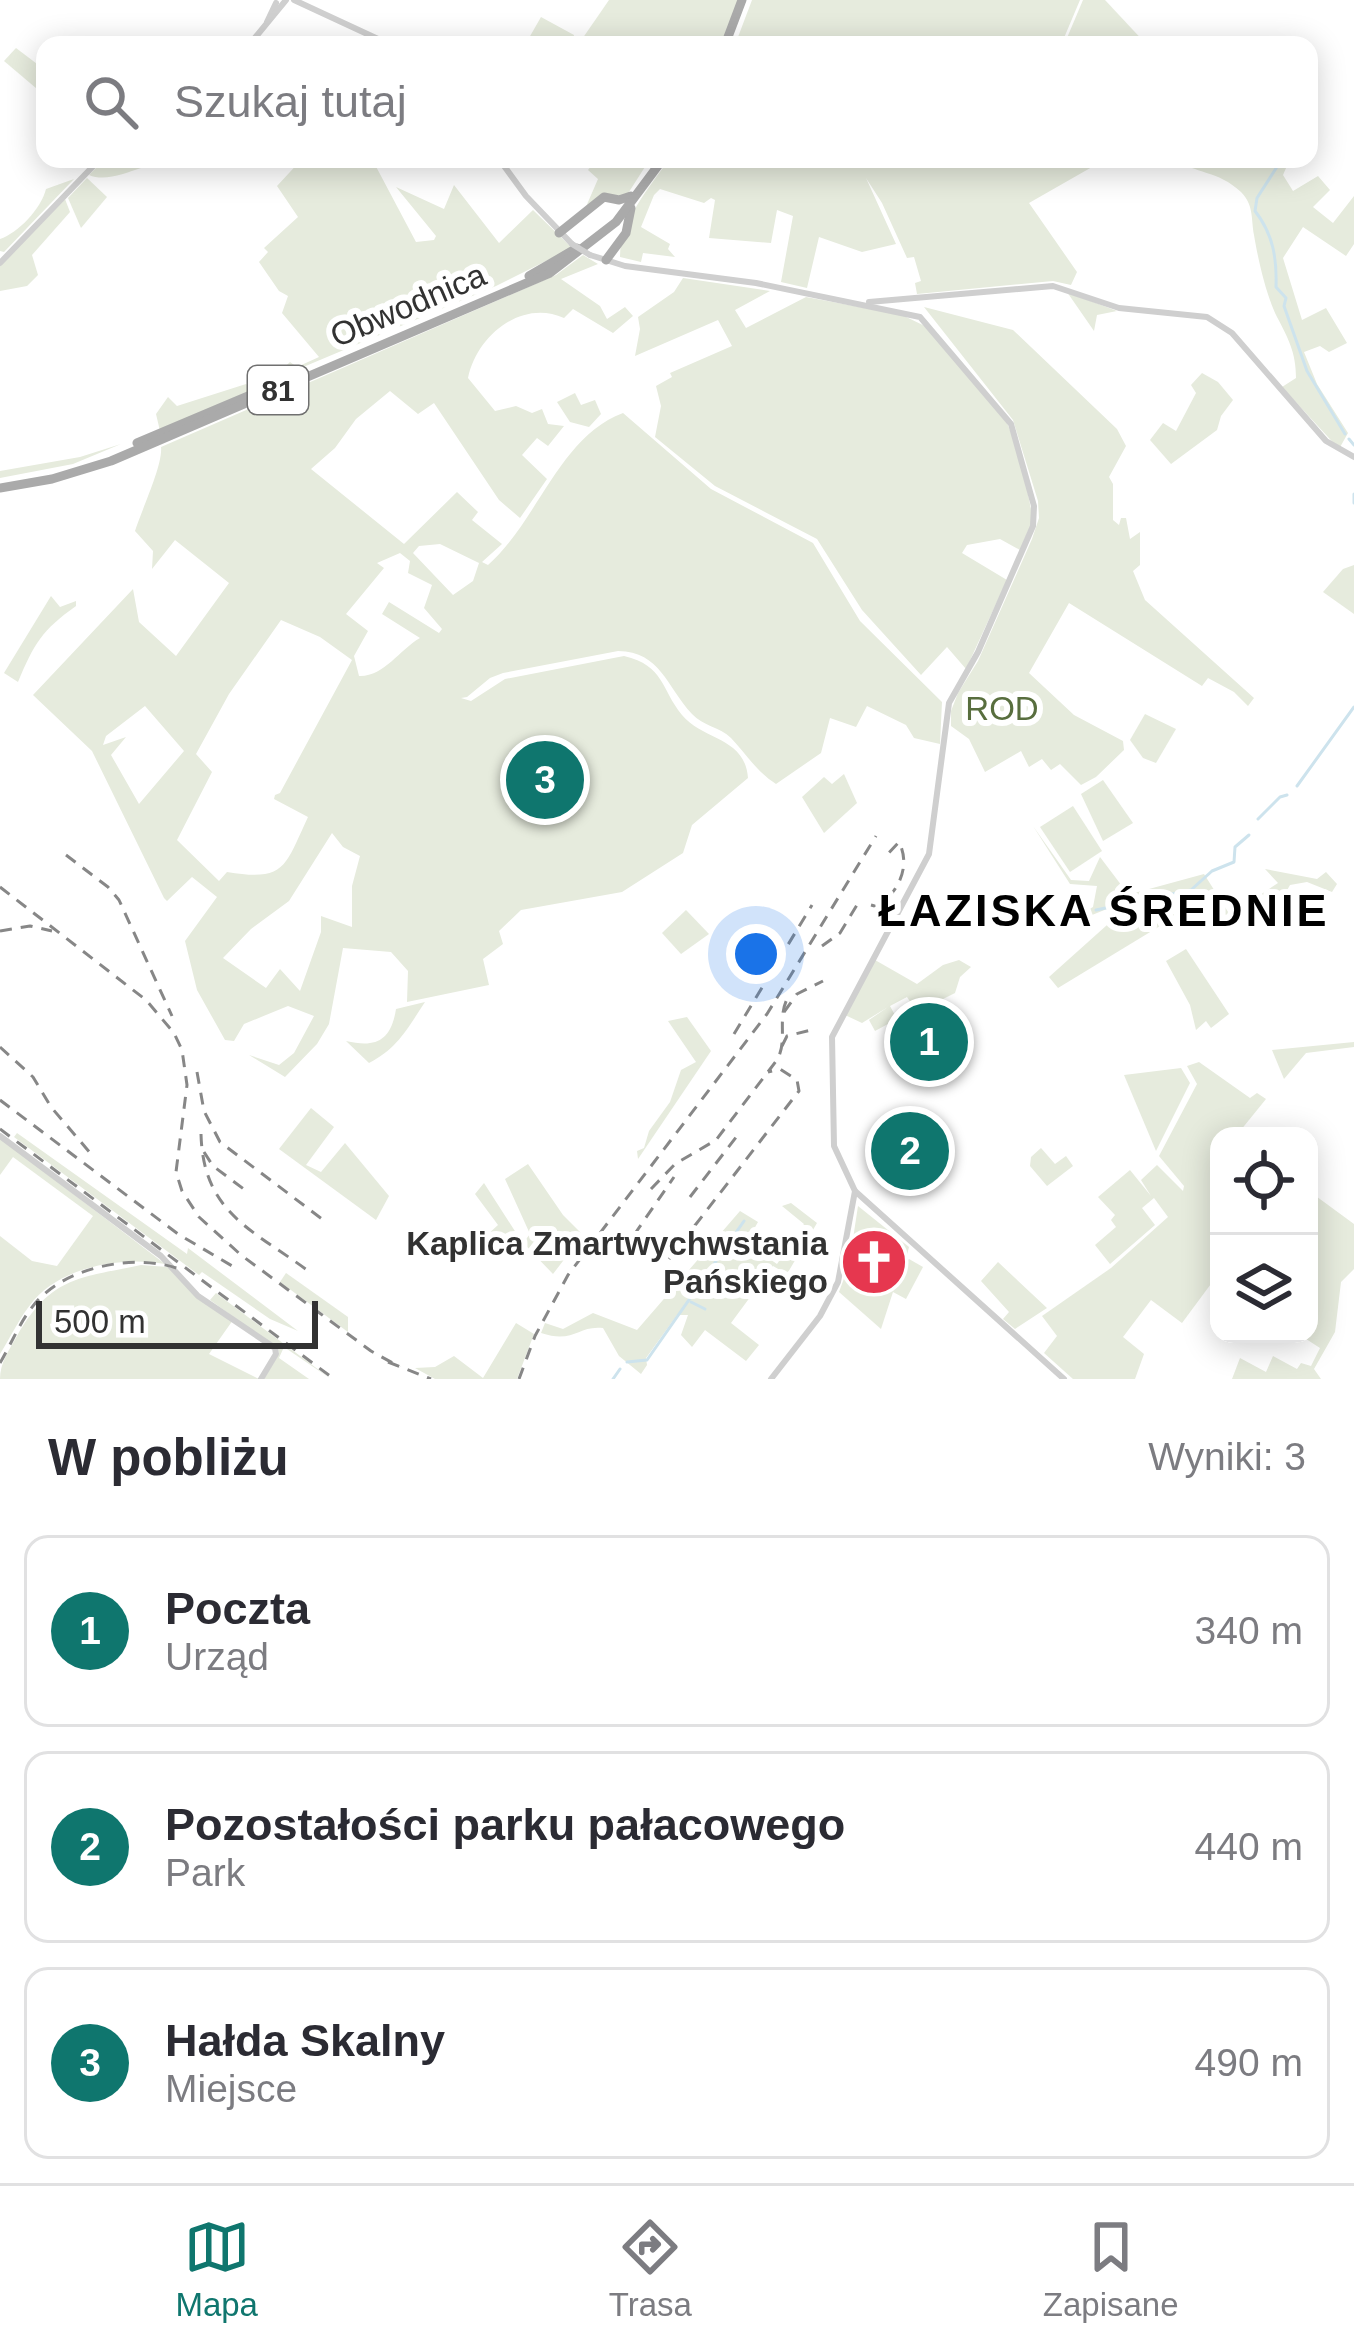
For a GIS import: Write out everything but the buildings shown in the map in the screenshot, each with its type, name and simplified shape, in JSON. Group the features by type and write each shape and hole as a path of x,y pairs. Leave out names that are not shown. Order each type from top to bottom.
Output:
{"main road":[{"path":"731,36 745,0"},
{"name":"Obwodnica","path":"0,485 52,479 111,461 505,294 560,267 616,217 653,168"},
{"path":"560,233 604,197 632,199 628,228 609,261"},
{"path":"615,198 616,217 628,228"},
{"path":"571,225 572,244"}],"street":[{"path":"257,36 283,2 303,5 371,36"},
{"path":"0,263 91,168"},
{"path":"506,168 560,233 590,255 920,316 1011,424 1034,517 978,652 949,704 929,854 832,1037 834,1146 862,1199 1064,1379"},
{"path":"862,303 1053,286 1118,308 1212,319 1232,333 1326,441 1354,457"},
{"path":"920,316 921,297"},
{"path":"0,1136 168,1265 198,1296 274,1348 276,1354 260,1379"},
{"path":"770,1379 830,1298 842,1269 855,1191"},
{"path":"849,1223 854,1205 862,1199"}],"green space":[{"path":"609,0 738,0 725,36 584,36"},
{"path":"752,0 1080,0 1065,36 738,36"},
{"path":"1083,0 1105,0 1139,36 1068,36"},
{"path":"541,17 574,35 574,36 530,36"},
{"path":"16,48 36,63 36,88 4,61"},
{"path":"96,168 141,168 102,178 89,175"},
{"path":"294,168 377,168 416,242 436,236 396,187 444,209 454,185 499,243 533,210 572,248 496,286 270,381 290,362 297,367 319,357 282,313 288,296 279,291 259,262 268,252 264,248 298,217 277,186"},
{"path":"644,168 627,195 603,195 585,209 598,179 588,170"},
{"path":"663,168 1090,168 1029,203 1077,272 1071,285 1053,281 917,294 915,283 921,281 914,257 907,258 866,178 896,244 862,252 819,237 807,288 781,282 793,216 777,210 771,243 709,238 715,200 704,203 660,189 641,227 670,244 668,249 675,257 643,253 641,262 620,257 625,230"},
{"path":"1194,168 1286,168 1283,175 1293,191 1318,176 1330,190 1313,207 1333,223 1354,196 1354,244 1346,256 1303,227 1283,258 1302,320 1326,308 1347,343 1329,352 1320,346 1304,352 1317,384 1348,433 1339,449 1282,387 1296,378 1295,360 1266,288 1248,202 1224,180"},
{"path":"87,178 107,197 81,228 68,198"},
{"path":"74,179 0,251 0,239 28,219 46,189"},
{"path":"65,199 70,212 32,255 38,275 27,286 0,291 0,266"},
{"path":"583,255 598,264 561,279 600,306 607,319 625,307 633,316 613,333 573,309 564,318 548,313 518,317 491,335 473,362 468,378 495,411 516,406 532,413 542,409 548,424 564,426 548,446 537,438 522,455 547,479 520,518 499,500 434,403 418,414 390,391 356,419 335,448 311,469 404,544 457,492 478,512 472,520 502,544 482,562 488,565 506,547 565,460 601,425 623,413 711,489 813,543 860,621 942,702 940,744 914,738 906,725 867,706 856,727 830,718 821,753 776,784 727,734 692,714 644,657 618,651 490,678 461,698 471,701 505,679 624,656 637,660 655,672 682,715 740,755 748,778 692,825 683,853 622,892 521,910 499,931 503,944 483,959 489,985 407,1002 408,971 391,952 343,948 329,1024 285,1077 249,1055 279,1065 294,1053 314,1016 288,1006 244,1024 234,1041 225,1040 197,990 185,941 217,897 192,877 167,901 164,898 92,751 33,695 133,589 139,622 176,656 229,583 175,540 152,569 153,551 135,531 161,447 556,275","holes":["440,544 479,563 473,581 453,595 413,553 419,546","400,553 410,561 408,573 432,585 424,608 442,629 439,633 389,602 382,614 420,638 384,668 359,676 354,656 368,631 346,614 384,568 377,563","281,620 320,637 352,660 275,795 274,799 308,817 288,859 272,872 227,872 219,881 177,840 212,772 196,754 229,694","145,706 184,751 139,804 111,755 126,737 103,745 106,736","332,833 343,847 360,856 352,886 352,927 321,916 321,932 300,991 280,969 266,988 223,958 251,929 289,901"]},
{"path":"683,278 770,291 735,310 746,328 806,297 902,315 929,328 1007,423 1020,455 1033,519 1020,550 1000,539 967,545 962,553 1007,580 966,669 947,647 921,675 862,610 817,539 715,486 655,437 661,406 656,386 672,377 670,373 732,346 718,320 635,356 638,317 674,292"},
{"path":"1067,292 1117,311 1097,315 1094,331"},
{"name":"ROD","path":"924,307 1013,330 1117,429 1126,446 1109,477 1113,520 1119,525 1126,518 1130,539 1140,532 1140,565 1133,571 1145,600 1254,698 1248,706 1208,678 1202,686 1069,603 1029,673 1074,715 1123,741 1124,750 1081,785 1060,764 1051,770 1042,759 1029,767 1021,751 985,772 969,739 951,726 951,711 1032,539 1039,518 1038,501 1013,420"},
{"path":"1202,373 1218,382 1233,400 1217,430 1171,464 1150,440 1163,423 1176,431 1196,393 1191,385"},
{"path":"246,384 253,390 160,431 156,414 168,397 177,406"},
{"path":"575,393 581,405 595,400 601,414 589,427 570,422 557,402"},
{"path":"121,444 73,464 0,478 0,471 80,457"},
{"path":"1354,565 1354,614 1323,592 1343,569"},
{"path":"51,596 60,607 76,601 76,606 40,639 18,682 4,673"},
{"path":"1145,714 1176,729 1156,763 1143,758 1130,740"},
{"path":"844,774 857,803 824,833 802,797 824,777 832,784"},
{"path":"1103,780 1133,823 1103,841 1081,794"},
{"path":"1073,806 1102,851 1070,872 1040,827"},
{"path":"1033,826 1071,880 1089,881 1100,857 1125,890 1117,912 1112,907 1092,915 1088,910 1093,907 1097,886 1070,884"},
{"path":"1265,869 1317,879 1326,872 1337,884 1332,892 1307,882 1290,885 1281,901 1259,915 1245,905 1278,883"},
{"path":"1204,874 1230,915 1226,921 1199,925 1188,913 1160,918 1165,923 1058,988 1049,977 1126,908 1127,895"},
{"path":"686,910 709,934 681,954 662,933"},
{"path":"1186,949 1229,1014 1211,1028 1206,1021 1196,1030 1190,1005 1166,961"},
{"path":"875,960 917,984 943,965 959,960 971,967 960,977 955,993 917,1012 907,997 890,1006 897,1019 875,1031 869,1020 888,1007 862,1023 845,1015"},
{"path":"425,1002 395,1044 369,1063 346,1041 380,1040 396,1009"},
{"path":"687,1017 711,1051 638,1159 637,1151 644,1148 649,1131 670,1102 681,1070 696,1062 668,1021"},
{"path":"1354,1042 1354,1047 1306,1053 1284,1079 1272,1050"},
{"path":"1199,1062 1250,1098 1257,1093 1266,1099 1243,1127 1210,1127 1210,1285 1182,1323 1151,1300 1123,1337 1144,1354 1135,1379 1073,1379 1044,1353 1057,1336 1042,1316 1111,1268 1168,1217 1154,1198 1142,1208 1155,1225 1110,1264 1095,1245 1116,1227 1111,1220 1115,1215 1098,1197 1130,1170 1151,1196 1141,1180 1157,1165 1183,1191 1184,1186 1159,1156 1197,1084 1187,1066"},
{"path":"1181,1068 1190,1083 1156,1151 1124,1075"},
{"path":"311,1108 334,1127 306,1165 321,1172 345,1143 389,1196 376,1220 279,1149"},
{"path":"913,1120 941,1155 936,1159 939,1163 911,1188 880,1154"},
{"path":"17,1133 187,1254 188,1248 298,1331 270,1319 202,1272 199,1275 14,1137"},
{"path":"0,1138 165,1264 113,1263 61,1279 34,1300 0,1354 0,1236 32,1261 57,1266 93,1216 13,1157 0,1175"},
{"path":"1041,1148 1055,1164 1066,1156 1073,1166 1047,1186 1030,1166 1031,1157"},
{"path":"528,1164 583,1235 553,1274 523,1243 530,1234 505,1179"},
{"path":"484,1183 520,1239 507,1255 487,1235 498,1225 475,1194"},
{"path":"1318,1198 1354,1224 1354,1269 1341,1282 1335,1332 1314,1369 1321,1379 1232,1379 1240,1358 1266,1372 1273,1356 1297,1369 1301,1363 1311,1366 1320,1348 1312,1343 1318,1343"},
{"path":"791,1203 817,1223 787,1274 773,1266 731,1323 759,1345 746,1361 705,1330 692,1347 681,1335 688,1315 677,1315 646,1358 641,1374 619,1356 603,1328 561,1336 541,1333 545,1323 563,1329 593,1313 637,1330 740,1211 758,1222 746,1243 777,1264 804,1224 782,1206"},
{"path":"858,1206 909,1247 905,1263 909,1259 923,1267 906,1299 893,1292 881,1329 839,1292 849,1265"},
{"path":"998,1262 1047,1308 1015,1329 1003,1319 1009,1312 981,1281"},
{"path":"141,1265 168,1267 196,1297 233,1320 209,1354 259,1379 0,1379 17,1336 42,1301 84,1277"},
{"path":"286,1273 348,1317 348,1332 280,1282"},
{"path":"216,1293 331,1379 284,1347 279,1358 309,1379 264,1379 278,1349 210,1300"},
{"path":"516,1323 534,1334 517,1379 435,1379 415,1368 435,1367 454,1356 483,1378"}],"waterway":[{"path":"1276,168 1257,198 1255,211 1270,238 1276,287 1286,298 1284,306 1307,371 1345,434"},
{"path":"1349,439 1354,445"},
{"path":"1354,494 1354,503"},
{"path":"1297,786 1354,707"},
{"path":"1258,819 1287,795"},
{"path":"1096,910 1191,890 1212,871 1234,862 1235,847 1249,835"},
{"path":"627,1362 647,1360 744,1221"},
{"path":"691,1302 705,1309"},
{"path":"613,1379 620,1369"}],"railway":[{"path":"519,1379 535,1336 568,1275 767,1014 876,836"},
{"path":"871,905 878,907 885,901 901,877 904,860 899,842 885,857"},
{"path":"66,855 119,900 172,1016"},
{"path":"0,887 146,1000 174,1033 182,1050 187,1085 176,1172 199,1217 241,1255 371,1351 400,1367"},
{"path":"734,1034 812,905"},
{"path":"822,946 840,933 857,905"},
{"path":"0,931 30,926 52,931"},
{"path":"784,1012 797,994 823,981"},
{"path":"651,1189 675,1164 716,1140 777,1060 790,994"},
{"path":"782,1046 787,1036 811,1030"},
{"path":"0,1047 33,1077 51,1107 92,1155"},
{"path":"669,1259 799,1091 797,1080 780,1069 768,1072"},
{"path":"197,1072 204,1111 220,1142 322,1219"},
{"path":"0,1100 178,1234 239,1270"},
{"path":"0,1129 334,1379"},
{"path":"201,1134 204,1161 221,1200 249,1230 307,1270"},
{"path":"690,1197 737,1136"},
{"path":"204,1152 213,1166 245,1190"},
{"path":"634,1235 674,1177"},
{"path":"0,1363 34,1305 70,1277 127,1263 182,1270"},
{"path":"388,1362 431,1379"}],"place":[{"name":"Hałda Skalny","path":"545,780"},
{"name":"Poczta","path":"929,1042"},
{"name":"Pozostałości parku pałacowego","path":"910,1151"},
{"name":"Kaplica Zmartwychwstania Pańskiego","path":"874,1262"}],"district":[{"name":"ŁAZISKA ŚREDNIE","path":"1104,910"}]}
